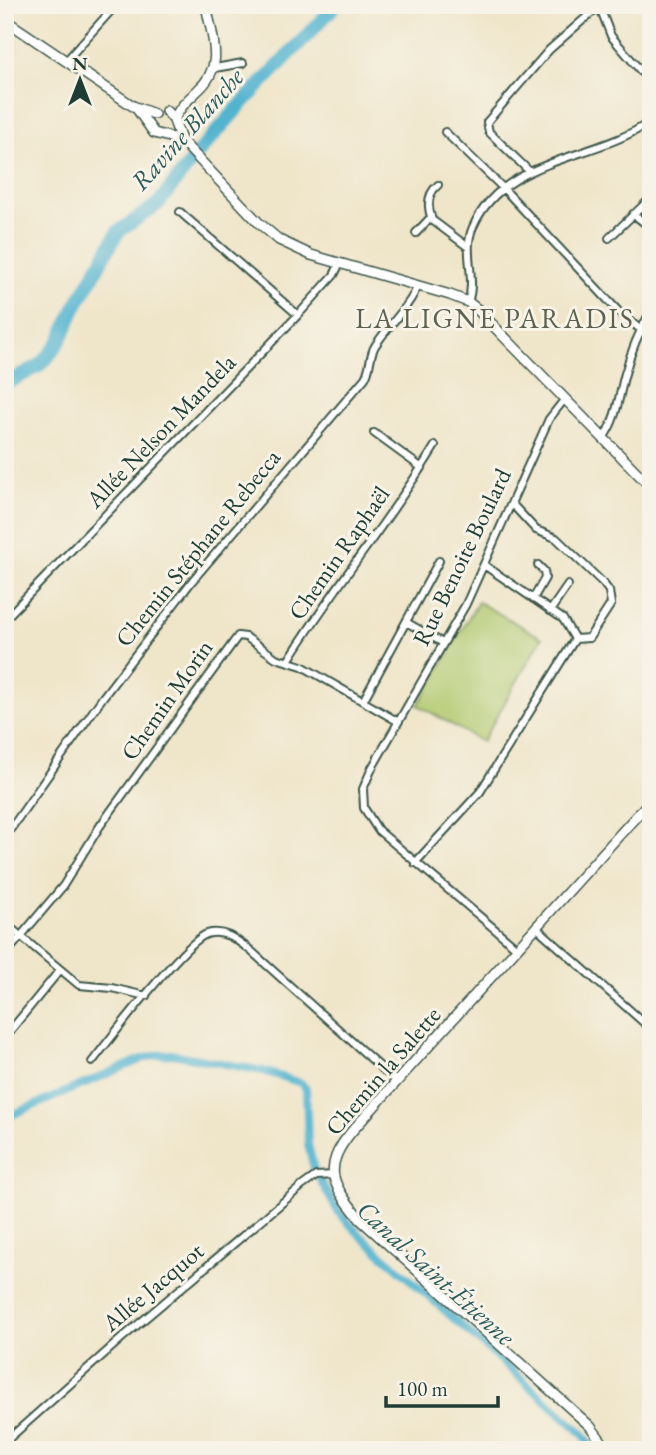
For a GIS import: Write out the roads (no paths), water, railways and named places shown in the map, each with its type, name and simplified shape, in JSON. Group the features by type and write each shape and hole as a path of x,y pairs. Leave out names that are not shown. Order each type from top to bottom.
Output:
{"street":[{"path":"66,61 116,5"},
{"path":"165,135 171,131 179,110 209,79 215,68 206,5"},
{"path":"530,172 489,132 487,122 549,50 599,6 611,36 651,83"},
{"path":"5,20 133,106 154,114 188,99"},
{"path":"5,37 15,26"},
{"path":"215,68 243,63"},
{"path":"133,106 154,133 181,139"},
{"path":"166,111 171,114 181,139 259,223 279,240 311,255 468,302 651,487"},
{"path":"150,125 154,114"},
{"path":"468,302 471,290 468,247 471,233 478,218 504,189 552,161 623,138 651,121"},
{"path":"445,132 504,189 620,312 651,338"},
{"path":"438,185 428,198 430,218 468,247"},
{"path":"609,238 651,198"},
{"path":"180,212 298,315"},
{"path":"633,214 651,228"},
{"path":"416,233 430,218"},
{"name":"Allée Nelson Mandela","path":"5,619 298,315 334,275 340,263"},
{"name":"Chemin Stéphane Rebecca","path":"5,836 103,697 192,581 365,378 370,370 373,348 410,302 418,285"},
{"path":"603,438 611,426 625,373 651,311"},
{"name":"Rue Benoite Boulard","path":"415,863 379,830 364,808 363,789 397,721 466,604 549,419 564,400"},
{"path":"374,433 422,468"},
{"name":"Chemin Raphaël","path":"288,661 319,610 385,524 435,446"},
{"path":"512,505 536,530 555,538 609,591 611,604 589,638 575,639"},
{"path":"363,701 439,561"},
{"path":"484,565 563,619 575,639"},
{"path":"533,599 545,578 544,571 538,565"},
{"path":"550,611 568,585"},
{"path":"406,622 443,643"},
{"name":"Chemin Morin","path":"23,937 63,886 100,826 236,637 242,635 276,658 302,666 397,721"},
{"path":"517,948 415,863 480,792 575,639"},
{"name":"Chemin la Salette","path":"608,1450 590,1426 361,1220 338,1190 334,1175 334,1157 341,1144 651,800"},
{"path":"5,923 79,985 112,988 146,996"},
{"path":"536,927 651,1029"},
{"path":"92,1062 192,944 203,936 224,934 232,936 250,950 397,1082"},
{"path":"5,956 23,937"},
{"path":"10,1031 60,970"},
{"name":"Allée Jacquot","path":"5,1442 122,1338 302,1186 316,1176 334,1175"}],"waterway":[{"name":"Ravine Blanche","path":"5,384 37,367 47,358 61,339 76,306 118,232 158,204 237,109 336,5"},
{"name":"Canal Saint-Étienne","path":"5,1118 142,1059 172,1054 263,1071 301,1083 306,1089 308,1144 314,1169"},
{"name":"Canal Saint-Étienne","path":"319,1178 338,1212 360,1235 583,1434 593,1450"}],"district":[{"name":"LA LIGNE PARADIS","path":"495,318"}]}
